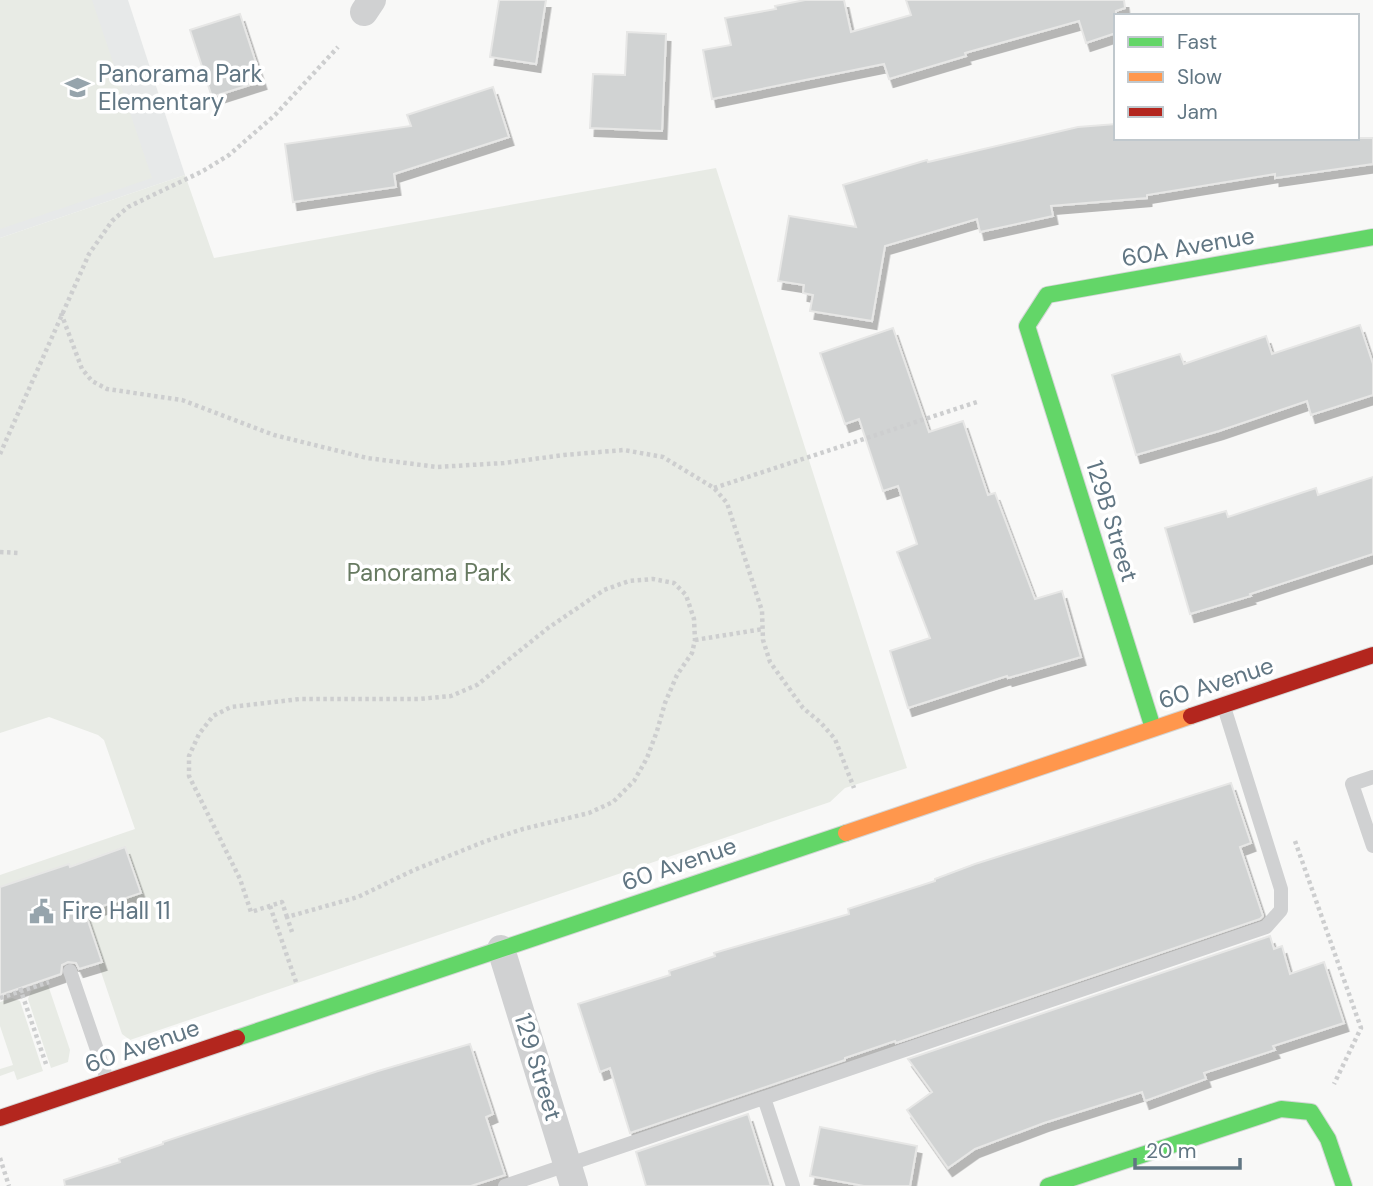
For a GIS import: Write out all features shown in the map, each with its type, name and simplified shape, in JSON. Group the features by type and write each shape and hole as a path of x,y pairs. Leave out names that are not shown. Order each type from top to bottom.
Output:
{"street":[{"name":"60A Avenue","path":"1027,327 1047,295 1373,237"},
{"name":"129B Street","path":"1027,327 1153,728"},
{"name":"60 Avenue","path":"0,1118 1373,655"},
{"name":"129 Street","path":"501,948 571,1175"},
{"path":"1048,1186 1281,1109 1311,1112 1328,1139 1344,1186"}],"lane":[{"path":"505,1186 571,1175 764,1098 1266,927 1281,909 1281,889 1223,705"},
{"path":"1373,777 1352,784 1373,846"},
{"path":"70,973 108,1082"},
{"path":"764,1098 793,1186"}],"path":[{"path":"0,454 89,254 113,221 128,207 203,171 229,155 275,116 338,47"},
{"path":"61,313 82,369 92,381 107,389 182,400 274,435 367,458 438,467 624,450 663,457 714,488 727,503 762,611 763,640 770,662 803,708 835,739 854,788"},
{"path":"714,488 981,401"},
{"path":"0,552 19,553"},
{"path":"287,917 358,897 414,870 486,841 589,813 613,802 634,781 647,758 665,703 677,675 692,653 695,640 694,619 686,595 674,583 653,579 629,581 604,590 477,685 451,696 275,702 231,707 213,716 199,734 189,757 189,776 240,879 251,912 282,902 287,917 292,932"},
{"path":"695,640 763,629"},
{"path":"1293,835 1361,1028 1332,1087 1311,1112"},
{"path":"271,906 297,986"},
{"path":"0,998 70,973"},
{"path":"21,990 48,1070"},
{"path":"0,1158 9,1186"}],"shaded area":[{"name":"Panorama Park Elementary","path":"0,0 128,0 185,175 0,238"}],"green space":[{"name":"Panorama Park Elementary","path":"0,0 92,0 152,178 0,229"},
{"name":"Panorama Park","path":"716,168 907,768 845,788 830,802 130,1040 122,1034 69,864 0,887 0,875 135,829 104,740 98,735 49,717 0,733 0,238 185,175 214,258"},
{"path":"48,985 70,1050 68,1062 51,1068 28,999 31,991"},
{"path":"12,998 20,1001 43,1071 17,1080 14,1071 0,1076 0,1069 13,1065 0,1026 0,1002"}],"building":[{"path":"499,0 546,0 536,64 490,57"},
{"path":"805,0 844,0 851,32 911,15 906,0 1124,0 1125,8 1114,14 1114,34 1086,43 1079,21 965,53 966,56 889,79 884,64 712,99 703,50 731,45 725,18 776,9 775,6"},
{"path":"240,14 262,81 212,97 190,30"},
{"path":"627,32 666,34 662,131 590,128 593,74 625,75"},
{"path":"493,87 509,137 394,174 396,187 293,202 285,144 411,126 407,115"},
{"path":"1114,124 1114,140 1373,138 1373,164 1275,178 1275,174 1147,195 1147,198 1051,206 1053,216 980,232 977,219 885,246 872,321 810,311 813,295 803,293 804,285 778,281 789,216 856,227 843,185 927,160 928,162 1078,127"},
{"path":"1360,325 1373,364 1373,395 1311,415 1307,401 1219,431 1136,455 1112,375 1180,354 1184,364 1266,336 1272,354"},
{"path":"893,328 929,432 963,421 988,495 995,493 1035,599 1062,591 1081,657 1008,678 1007,676 908,708 890,651 930,638 897,552 917,544 898,486 883,491 859,419 845,424 820,353"},
{"path":"1373,477 1373,554 1190,614 1165,528 1226,511 1228,517 1316,488 1318,495"},
{"path":"1231,783 1251,843 1240,847 1263,916 1260,919 630,1133 610,1068 600,1072 578,1004 670,975 669,971 715,956 714,953 849,914 848,909 935,881 975,864"},
{"name":"Fire Hall 11","path":"125,847 141,893 85,912 102,962 79,969 76,963 68,962 62,965 61,974 0,995 0,887 69,864 70,867"},
{"path":"1270,936 1274,949 1282,946 1290,974 1324,962 1344,1023 1273,1046 1275,1050 1204,1073 1206,1079 1145,1101 1142,1092 1044,1123 975,1149 948,1168 907,1110 932,1092 908,1059"},
{"path":"470,1044 493,1114 486,1117 505,1175 471,1186 65,1186 64,1180 120,1162 119,1159 163,1142 378,1071"},
{"path":"748,1114 771,1186 646,1186 636,1152"},
{"path":"820,1127 917,1146 910,1186 864,1186 810,1176"}],"traffic: fast":[{"path":"1153,728 1027,326 1047,295 1373,237"},
{"path":"237,1038 846,833"},
{"path":"1048,1186 1281,1109 1311,1112 1328,1139 1344,1186"}],"traffic: slow":[{"path":"846,833 1191,716"}],"traffic: jam":[{"path":"1191,716 1373,655"},
{"path":"0,1118 237,1038"}],"place":[{"name":"Panorama Park Elementary","path":"78,88"},
{"name":"Fire Hall 11","path":"42,911"}]}
